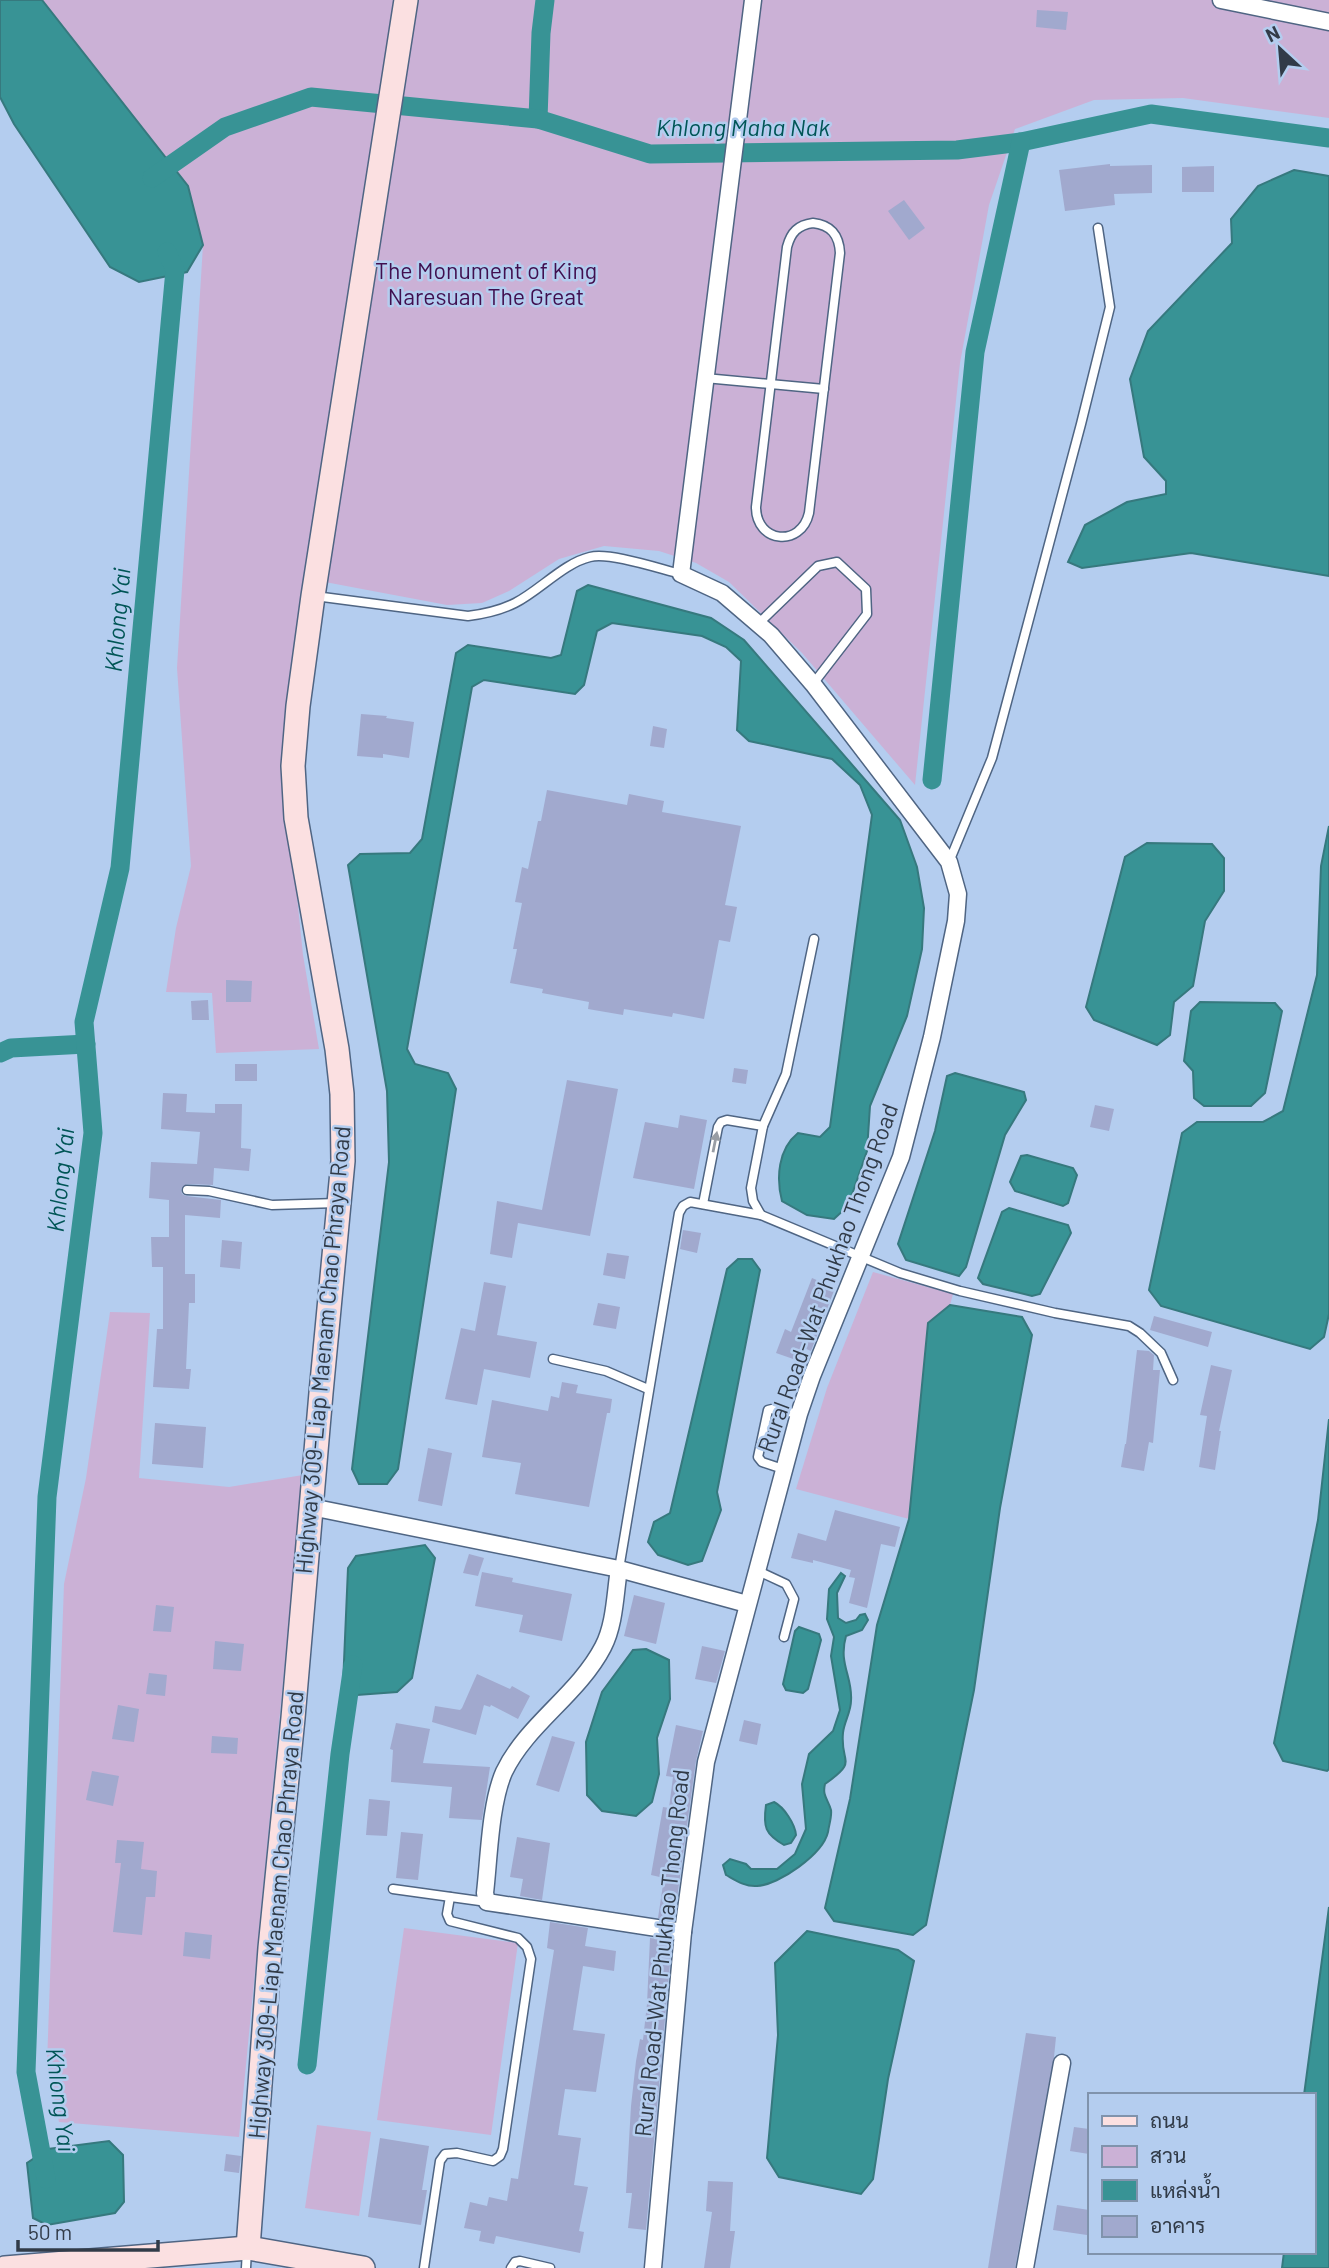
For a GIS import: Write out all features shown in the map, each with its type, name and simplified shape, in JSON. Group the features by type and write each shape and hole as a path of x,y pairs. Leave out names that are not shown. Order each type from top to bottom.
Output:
{"street":[{"name":"Highway 309-Liap Maenam Chao Phraya Road","path":"247,2258 270,1948 343,1161 342,1094 335,1035 296,818 293,766 313,596 406,0"},
{"path":"681,574 753,0"},
{"path":"1221,0 1329,22"},
{"name":"Rural Road-Wat Phukhao Thong Road","path":"653,2268 683,1932 706,1762 799,1414 901,1157 932,1037 956,922 958,894 949,862 813,684 771,635 722,593 681,574"},
{"path":"311,1507 619,1569 747,1604"},
{"path":"619,1569 612,1618 604,1645 584,1676 518,1749 503,1774 495,1810 485,1893 487,1902 683,1932"},
{"path":"1025,2268 1062,2063"},
{"path":"5,2268 247,2258 363,2268"}],"lane":[{"path":"813,223 827,226 840,244 807,521 797,532 783,537 769,533 756,515 771,384 789,239 798,227 813,223"},
{"path":"949,862 992,758 1110,307 1098,228"},
{"path":"705,379 824,389"},
{"path":"313,596 468,616 486,614 515,603 571,566 590,557 609,557 681,574"},
{"path":"758,624 818,566 837,562 866,589 867,614 813,684"},
{"path":"761,1215 753,1201 751,1188 763,1126 786,1074 814,939"},
{"path":"703,1204 721,1122 727,1120 763,1126"},
{"path":"187,1190 209,1191 271,1205 340,1203"},
{"path":"619,1569 679,1213 683,1206 690,1202 761,1215 900,1273 960,1291 1055,1313 1129,1326 1140,1332 1161,1353 1173,1380"},
{"path":"553,1359 607,1371 648,1389"},
{"path":"783,1469 762,1462 758,1457 768,1410 799,1414"},
{"path":"756,1570 786,1584 794,1599 783,1637"},
{"path":"393,1889 487,1902"},
{"path":"424,2268 440,2161 446,2154 457,2153 493,2161 500,2157 503,2149 531,1959 527,1947 518,1938 450,1921 447,1914 450,1897"},
{"path":"511,2268 515,2262 520,2261 550,2268"}],"green space":[{"name":"The Monument of King Naresuan The Great","path":"42,0 1329,0 1329,118 1183,98 1094,100 1015,129 989,205 960,363 915,785 802,653 729,582 696,563 659,551 604,546 559,559 509,591 482,603 447,605 309,579 292,848 303,955 319,1049 216,1053 212,993 166,992 176,928 191,866 177,668 203,245 188,186"},
{"path":"873,1272 953,1294 950,1305 928,1324 909,1519 796,1489 827,1388"},
{"path":"110,1312 150,1313 139,1478 229,1487 303,1475 239,2137 59,2122 47,2064 64,1584 86,1478"},
{"path":"404,1928 518,1943 491,2135 377,2120"},
{"path":"317,2125 371,2132 359,2216 305,2208"}],"water":[{"path":"0,0 42,0 188,186 203,245 187,272 139,282 110,267 14,124 0,97"},
{"path":"1294,170 1329,176 1329,576 1191,553 1082,568 1068,562 1085,525 1127,502 1166,494 1166,481 1144,457 1130,379 1148,331 1232,243 1231,219 1258,186"},
{"path":"588,585 711,618 744,640 900,820 917,867 924,908 922,949 907,1016 870,1106 867,1151 848,1206 834,1219 807,1215 782,1201 779,1174 786,1147 798,1133 820,1137 830,1127 872,815 860,785 832,759 749,741 737,730 741,661 726,647 702,636 612,623 597,631 584,685 575,694 484,680 472,687 407,1049 415,1064 448,1073 456,1089 398,1469 387,1484 359,1484 352,1469 389,1162 387,1091 348,865 360,854 410,853 422,839 456,653 468,645 551,658 561,655 577,591"},
{"path":"1329,826 1329,1314 1324,1337 1310,1349 1161,1306 1149,1290 1182,1133 1197,1122 1263,1122 1283,1111 1317,975 1321,866"},
{"path":"1147,843 1212,844 1224,858 1224,891 1205,921 1193,986 1174,1002 1170,1035 1157,1045 1094,1020 1086,1007 1125,857"},
{"path":"1200,1002 1275,1003 1282,1011 1265,1093 1251,1106 1204,1106 1194,1098 1193,1071 1184,1061 1191,1011"},
{"path":"955,1073 1024,1092 1026,1100 1005,1135 966,1267 959,1276 906,1260 898,1244 935,1131 947,1076"},
{"path":"1027,1155 1073,1168 1077,1175 1068,1203 1063,1206 1015,1191 1010,1182 1021,1156"},
{"path":"1009,1208 1068,1225 1071,1233 1040,1294 1032,1296 983,1284 978,1278 1002,1212"},
{"path":"738,1259 752,1259 760,1270 717,1492 721,1510 702,1561 688,1565 658,1555 648,1542 654,1522 670,1513 727,1269"},
{"path":"950,1305 1022,1317 1032,1335 1000,1508 974,1690 926,1925 913,1935 834,1921 825,1908 850,1799 877,1625 909,1519 928,1323"},
{"path":"1329,1419 1327,1771 1283,1761 1274,1743 1318,1520"},
{"path":"425,1545 435,1558 412,1678 397,1692 357,1695 343,1685 348,1568 356,1556"},
{"path":"841,1573 845,1576 837,1593 838,1618 846,1623 865,1614 868,1620 862,1630 846,1636 844,1646 851,1705 843,1733 845,1765 824,1788 831,1812 828,1832 818,1850 788,1874 766,1884 744,1884 726,1875 723,1865 730,1859 746,1864 751,1869 777,1869 795,1854 806,1829 802,1784 809,1754 833,1731 840,1710 831,1656 834,1637 827,1619 829,1589"},
{"path":"799,1627 819,1634 821,1640 808,1689 803,1693 786,1690 783,1684 795,1631"},
{"path":"646,1649 669,1660 670,1699 657,1738 659,1774 652,1802 636,1816 602,1811 587,1795 586,1742 602,1692 633,1650"},
{"path":"774,1802 794,1826 796,1835 791,1843 784,1845 767,1829 766,1805"},
{"path":"1329,1907 1329,2268 1282,2268 1284,2254 1315,2254 1315,2093 1304,2093"},
{"path":"807,1931 898,1950 914,1961 888,2079 873,2179 861,2194 779,2177 767,2158 778,2035 775,1963"},
{"path":"109,2141 123,2155 124,2202 115,2213 47,2225 33,2218 27,2163 48,2149"}],"building":[{"path":"1037,10 1068,12 1066,30 1036,27"},
{"path":"1110,164 1152,165 1152,193 1114,194 1115,205 1065,211 1059,170"},
{"path":"1214,166 1214,192 1182,192 1182,167"},
{"path":"904,200 925,228 909,240 888,211"},
{"path":"361,714 414,722 409,758 383,754 383,758 357,756"},
{"path":"653,726 667,729 664,748 650,746"},
{"path":"547,790 627,805 629,794 664,801 662,812 741,826 725,905 737,907 730,942 719,940 704,1019 673,1013 672,1017 624,1009 623,1015 588,1009 589,1002 542,993 543,989 510,983 522,903 515,902 522,867 528,869"},
{"path":"226,980 252,981 251,1002 226,1002"},
{"path":"208,1000 209,1020 192,1020 191,1001"},
{"path":"235,1064 257,1064 257,1081 235,1081"},
{"path":"734,1068 748,1070 746,1084 732,1082"},
{"path":"567,1080 618,1089 590,1236 518,1223 512,1258 490,1254 497,1201 542,1210"},
{"path":"163,1093 187,1094 186,1112 215,1113 215,1104 242,1104 241,1148 251,1149 249,1171 214,1168 213,1185 187,1184 181,1189 186,1196 221,1200 220,1218 185,1215 185,1274 195,1274 195,1303 189,1303 186,1369 191,1369 189,1389 153,1387 157,1329 163,1329 163,1267 152,1267 151,1237 169,1237 169,1200 149,1198 151,1162 197,1164 200,1132 161,1129"},
{"path":"1095,1105 1114,1109 1109,1131 1090,1127"},
{"path":"680,1115 707,1120 694,1189 633,1178 645,1122 678,1128"},
{"path":"683,1230 701,1233 697,1253 680,1249"},
{"path":"222,1240 242,1242 240,1269 220,1267"},
{"path":"607,1253 629,1256 625,1279 603,1275"},
{"path":"812,1278 835,1288 811,1351 804,1348 799,1361 776,1353 785,1329 791,1332"},
{"path":"484,1282 506,1286 497,1335 537,1342 530,1378 484,1369 477,1405 445,1399 461,1328 475,1331"},
{"path":"598,1303 620,1307 616,1329 593,1325"},
{"path":"1154,1316 1212,1332 1208,1347 1150,1330"},
{"path":"1137,1350 1149,1351 1154,1355 1153,1370 1160,1370 1153,1443 1149,1442 1144,1471 1121,1467"},
{"path":"1211,1365 1232,1370 1219,1431 1215,1470 1199,1467 1207,1416 1200,1415"},
{"path":"562,1382 578,1385 576,1393 612,1399 589,1507 515,1494 521,1463 482,1457 492,1400 548,1411 551,1396 559,1398"},
{"path":"155,1423 206,1427 203,1468 152,1464"},
{"path":"428,1448 452,1453 442,1506 418,1501"},
{"path":"835,1510 900,1527 895,1547 881,1544 867,1608 849,1603 855,1578 849,1577 851,1570 813,1560 813,1563 791,1558 798,1533 826,1541"},
{"path":"469,1554 484,1558 478,1576 463,1573"},
{"path":"482,1572 513,1578 512,1582 572,1594 562,1641 519,1632 523,1615 475,1606"},
{"path":"634,1595 665,1603 656,1644 624,1636"},
{"path":"156,1605 174,1607 171,1632 153,1631"},
{"path":"215,1641 244,1644 241,1671 213,1669"},
{"path":"702,1646 725,1651 716,1683 695,1679"},
{"path":"149,1673 167,1675 165,1696 146,1694"},
{"path":"477,1674 510,1689 512,1686 530,1696 518,1719 491,1705 484,1705 476,1735 432,1722 435,1706 460,1710 462,1708"},
{"path":"118,1705 139,1709 134,1742 112,1739"},
{"path":"744,1720 761,1724 757,1745 739,1741"},
{"path":"396,1723 430,1729 423,1763 490,1767 482,1820 449,1818 452,1787 391,1782 393,1750 390,1749"},
{"path":"676,1725 703,1731 696,1761 674,1920 658,1918 664,1878 651,1875 663,1807 669,1808 673,1777 666,1776"},
{"path":"212,1736 238,1738 237,1754 211,1753"},
{"path":"552,1736 575,1742 559,1792 536,1785"},
{"path":"92,1771 119,1776 113,1806 86,1800"},
{"path":"369,1799 390,1801 387,1836 366,1835"},
{"path":"401,1832 423,1834 418,1880 396,1878"},
{"path":"517,1837 550,1843 542,1900 520,1896 523,1879 510,1877"},
{"path":"117,1840 144,1842 141,1869 157,1871 155,1897 146,1897 142,1935 113,1932 121,1863 115,1863"},
{"path":"550,1922 588,1928 585,1946 616,1951 614,1971 583,1966 573,2030 605,2034 596,2092 565,2089 558,2135 581,2138 574,2185 588,2187 579,2231 584,2232 580,2253 496,2236 494,2244 479,2241 481,2231 464,2228 470,2202 487,2206 489,2197 507,2201 511,2178 518,2179 554,1950 547,1948"},
{"path":"185,1932 212,1935 210,1959 183,1956"},
{"path":"650,1938 672,1941 646,2230 628,2228 632,2193 626,2193 636,2061 640,2039 643,2040 647,2004"},
{"path":"1026,2033 1056,2037 1054,2057 1015,2268 988,2268"},
{"path":"1074,2127 1088,2129 1088,2154 1070,2151"},
{"path":"380,2138 429,2146 422,2190 427,2190 421,2225 368,2217"},
{"path":"226,2154 241,2156 239,2173 224,2171"},
{"path":"708,2181 733,2182 730,2231 735,2231 730,2268 704,2268 712,2212 706,2211"},
{"path":"1057,2205 1088,2210 1087,2235 1053,2230"}],"waterway":[{"path":"538,119 545,0"},
{"name":"Khlong Maha Nak","path":"152,178 225,127 311,97 538,119 650,154 957,150 1021,142 1151,114 1329,138"},
{"path":"932,780 975,352 1021,142"},
{"name":"Khlong Yai","path":"46,2179 26,2072 47,1497 93,1133 84,1022 120,868 175,270 167,252"},
{"path":"0,1053 11,1048 86,1044"},
{"path":"307,2065 340,1754 353,1665"}]}
